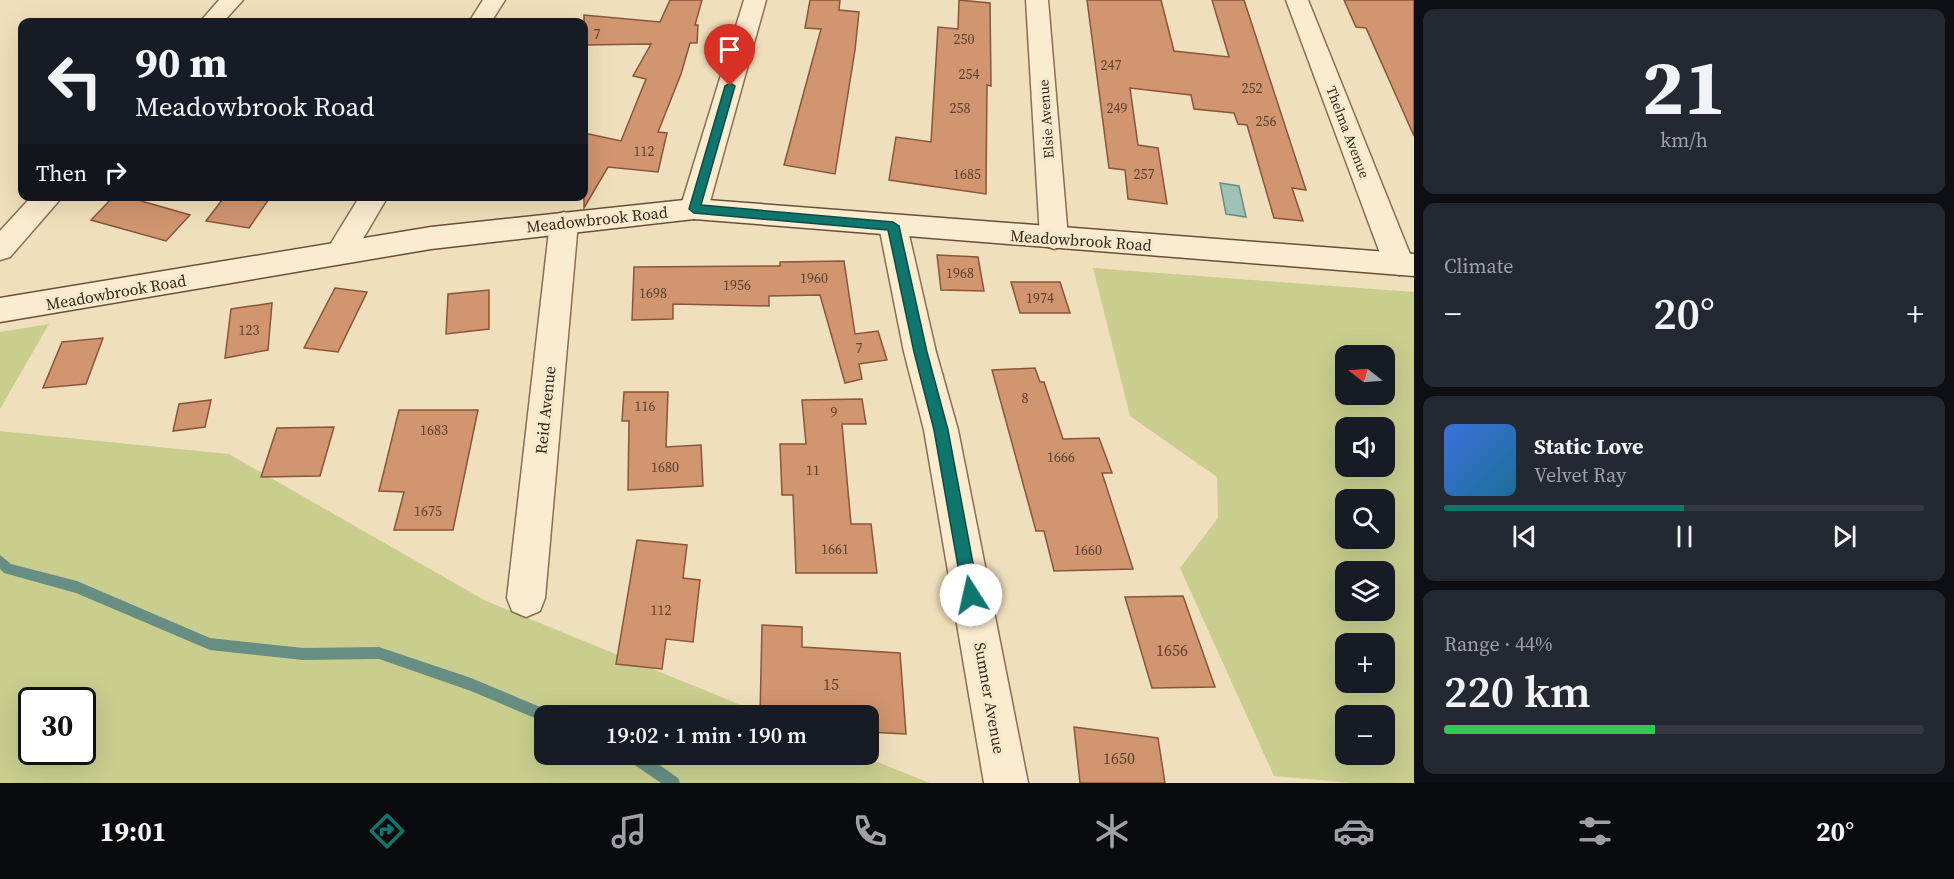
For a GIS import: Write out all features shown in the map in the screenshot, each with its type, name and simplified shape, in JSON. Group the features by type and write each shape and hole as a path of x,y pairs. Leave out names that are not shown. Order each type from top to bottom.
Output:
{"street":[{"path":"215,18 232,0"},
{"path":"483,18 494,0"},
{"path":"694,209 755,0"},
{"name":"Elsie Avenue","path":"1037,0 1054,238"},
{"name":"Thelma Avenue","path":"1298,0 1407,264"},
{"path":"0,249 44,201"},
{"path":"340,254 371,201"},
{"name":"Meadowbrook Road","path":"0,310 431,238 694,209 1407,264"},
{"name":"Reid Avenue","path":"526,598 564,222"},
{"name":"Sumner Avenue","path":"893,226 920,352 941,430 1006,783"}],"green space":[{"path":"1093,268 1414,292 1414,783 1352,783 1274,776 1180,568 1218,518 1217,477 1130,416"},
{"path":"49,324 0,409 0,332"},
{"path":"0,431 229,454 486,601 741,705 534,705 534,765 879,765 879,763 930,783 0,783"}],"water":[{"path":"1220,183 1239,186 1246,217 1226,214"}],"building":[{"path":"670,0 702,0 695,25 698,25 697,43 690,43 681,74 658,132 667,133 658,172 608,167 584,208 584,201 588,201 588,134 621,141 646,79 633,76 651,44 588,45 588,18 584,18 584,15 660,22"},
{"path":"810,0 840,0 839,10 859,12 835,174 784,165 821,29 805,28"},
{"path":"959,0 990,3 991,86 987,85 986,194 889,180 896,137 931,142 938,27 958,29"},
{"path":"1087,0 1161,0 1174,51 1229,57 1212,0 1244,0 1306,190 1292,188 1303,221 1274,218 1247,125 1238,124 1234,113 1194,109 1191,95 1130,88 1138,145 1158,148 1167,204 1128,199 1125,170 1109,168"},
{"path":"1344,0 1414,0 1414,136 1366,28 1356,27"},
{"path":"109,201 141,201 190,215 166,241 91,220"},
{"path":"221,201 268,201 249,228 206,221"},
{"path":"937,255 978,257 984,291 941,290"},
{"path":"844,261 855,334 878,331 887,360 859,364 862,379 845,383 820,295 769,296 769,306 673,304 673,319 632,320 634,267 780,266 780,262"},
{"path":"1011,282 1060,282 1070,313 1020,313"},
{"path":"335,288 367,292 338,352 304,348"},
{"path":"489,290 489,329 446,334 448,294"},
{"path":"272,303 268,350 225,358 231,309"},
{"path":"103,338 86,384 43,388 62,342"},
{"path":"1035,368 1040,382 1044,382 1063,439 1099,438 1112,473 1102,473 1133,569 1054,571 1044,531 1036,531 992,370"},
{"path":"624,392 668,392 666,447 701,445 703,486 628,490 629,421 622,421"},
{"path":"862,399 866,424 842,424 851,524 871,524 877,573 796,573 793,495 782,495 780,444 806,444 802,400"},
{"path":"211,400 205,427 173,431 179,404"},
{"path":"399,410 478,410 453,530 394,530 404,492 379,491"},
{"path":"334,427 320,476 261,477 277,428"},
{"path":"637,540 687,545 683,578 700,580 693,642 666,639 662,669 616,664"},
{"path":"1183,596 1215,687 1152,688 1125,597"},
{"path":"762,625 802,627 802,647 900,653 906,734 879,733 879,705 760,705"},
{"path":"1074,727 1158,738 1165,783 1080,783"}],"waterway":[{"path":"0,561 8,569 77,587 210,644 303,654 379,653 471,685 534,711"},
{"path":"647,765 673,783"}],"route":[{"path":"730,86 694,209 893,226 920,352 941,430 971,595"}]}
